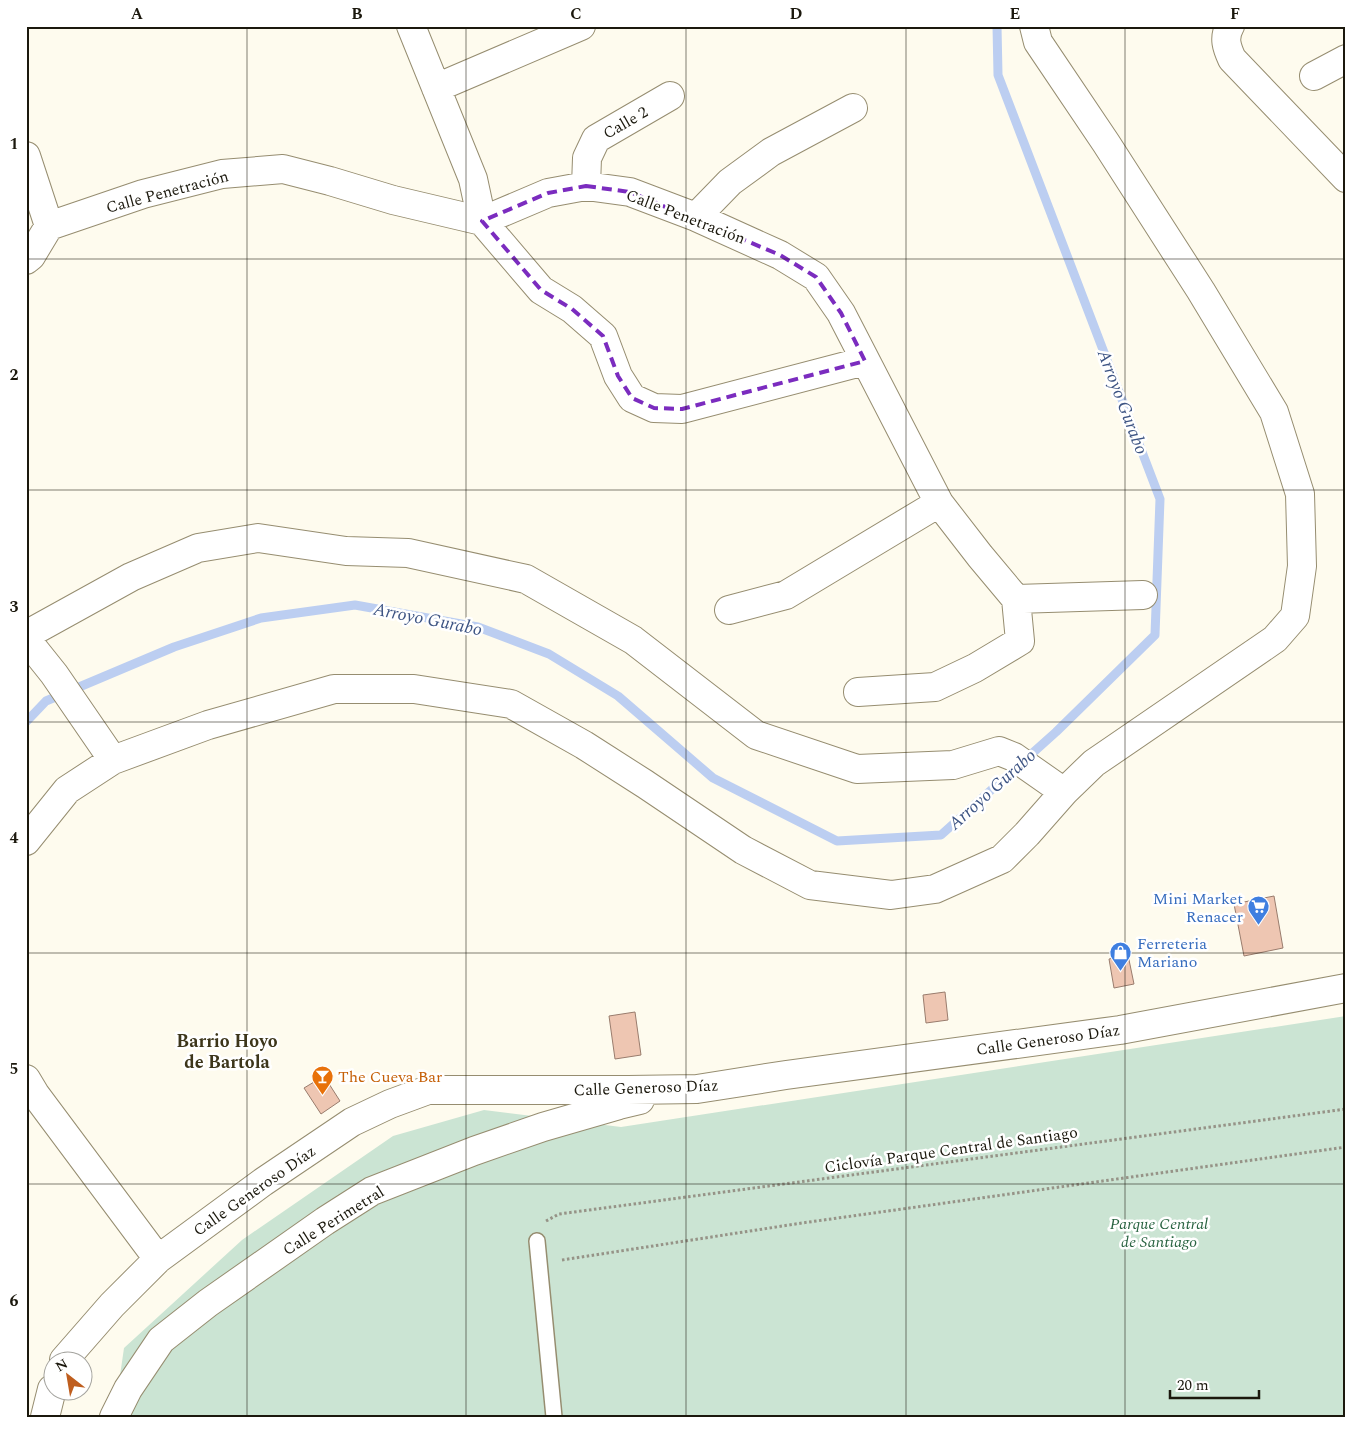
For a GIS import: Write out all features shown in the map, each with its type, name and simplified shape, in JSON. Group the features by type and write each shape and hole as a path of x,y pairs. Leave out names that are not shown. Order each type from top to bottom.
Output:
{"street":[{"path":"411,26 473,179 482,221 541,290 572,309 603,336 618,376 632,398 654,408 682,409 866,361"},
{"path":"436,88 581,26"},
{"path":"26,840 67,790 114,760 208,725 334,689 414,689 511,704 584,745 743,850 810,885 890,895 935,889 1002,859 1064,792 1094,763 1275,639 1295,616 1302,566 1300,494 1274,412 1201,291 1106,143 1038,42 1034,26"},
{"path":"1230,26 1226,32 1226,46 1232,59 1346,178"},
{"path":"1314,76 1346,59"},
{"name":"Calle 2","path":"586,186 586,158 596,139 670,96"},
{"path":"696,217 730,182 771,152 853,108"},
{"path":"26,156 49,226 32,256 26,260"},
{"name":"Calle Penetración","path":"49,226 143,194 222,174 283,169 394,200 482,221 548,193 586,186 630,192 696,217 780,255 816,277 841,313 939,503 1016,599"},
{"path":"729,610 786,595 939,503"},
{"path":"26,635 131,577 198,548 258,538 346,551 408,553 526,579 633,640 756,735 858,768 953,765 999,751 1014,757 1064,792"},
{"path":"858,692 935,687 975,668 1020,641 1016,599 1143,595"},
{"path":"26,639 54,674 114,760"},
{"name":"Calle Generoso Díaz","path":"73,1350 112,1305 158,1258 263,1182 352,1122 390,1104 428,1090 697,1089 1120,1030 1346,988"},
{"path":"26,1079 35,1094 158,1258"},
{"name":"Calle Perimetral","path":"114,1417 128,1389 161,1340 208,1303 325,1221 372,1191 474,1151 543,1127 619,1105 697,1089"},
{"path":"45,1417 49,1400"}],"lane":[{"path":"537,1241 554,1417"}],"path":[{"name":"Ciclovía Parque Central de Santiago","path":"559,1214 1346,1109"},
{"path":"560,1260 802,1223 1346,1147"}],"highlighted area":[{"path":"586,186 630,192 780,255 816,277 841,313 865,361 682,409 654,408 632,398 618,376 603,336 572,309 541,290 482,221 548,193"}],"green space":[{"name":"Parque Central de Santiago","path":"1346,1016 1346,1417 114,1417 124,1348 242,1240 393,1136 484,1110 621,1127"}],"building":[{"name":"Mini Market Renacer","path":"1274,896 1283,948 1244,956 1234,904"},
{"name":"Ferreteria Mariano","path":"1128,955 1134,984 1114,988 1109,959"},
{"path":"945,992 948,1020 926,1023 923,995"},
{"path":"635,1012 641,1055 615,1059 609,1016"},
{"name":"The Cueva Bar","path":"324,1076 340,1101 321,1114 304,1088"}],"waterway":[{"name":"Arroyo Gurabo","path":"26,722 46,701 174,647 261,618 355,605 478,627 549,654 618,696 713,778 837,841 941,835 1056,732 1155,635 1160,499 998,75 997,26"}],"place":[{"name":"Mini Market Renacer","path":"1259,926"},
{"name":"Ferreteria Mariano","path":"1121,971"},
{"name":"The Cueva Bar","path":"322,1095"}],"district":[{"name":"Barrio Hoyo de Bartola","path":"227,1051"}]}
